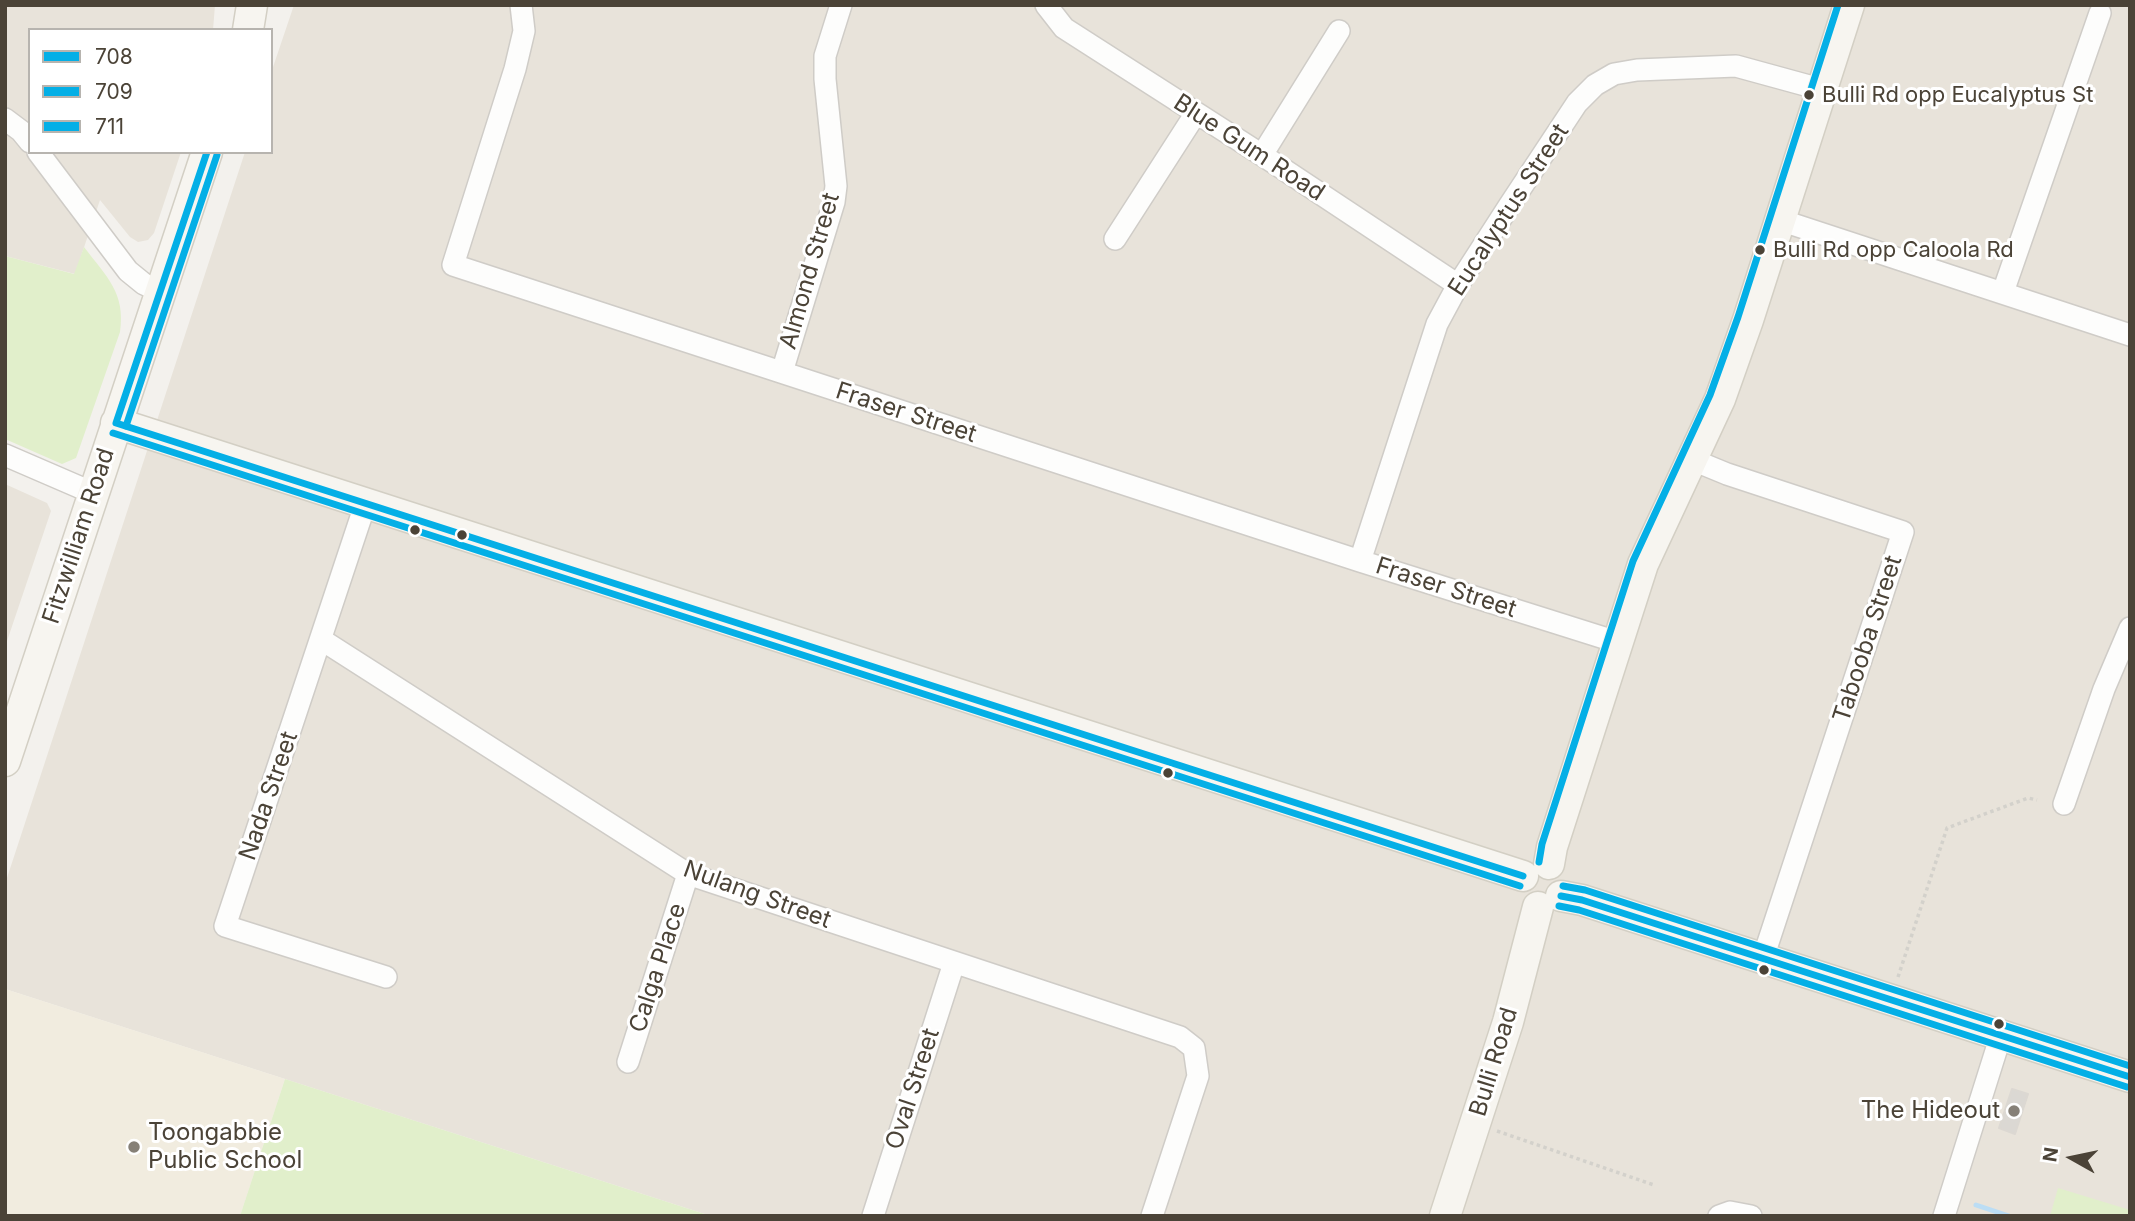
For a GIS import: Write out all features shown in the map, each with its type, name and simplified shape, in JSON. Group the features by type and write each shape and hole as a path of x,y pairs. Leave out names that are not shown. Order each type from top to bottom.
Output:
{"street":[{"path":"248,28 251,5"},
{"name":"Fraser Street","path":"521,5 524,31 515,69 453,265 1360,561 1617,642"},
{"name":"Almond Street","path":"782,372 834,202 836,186 825,56 841,5"},
{"name":"Blue Gum Road","path":"1046,5 1065,28 1458,285"},
{"path":"1536,870 1552,847 1643,564 1693,460 1724,386 1849,5"},
{"path":"2003,292 2100,13"},
{"path":"1262,155 1339,31"},
{"name":"Eucalyptus Street","path":"1360,561 1437,324 1458,285 1577,103 1595,85 1614,74 1637,69 1736,65 1820,89"},
{"path":"1115,239 1196,113"},
{"path":"5,119 28,140"},
{"path":"40,154 128,271 144,284 159,291"},
{"name":"Fitzwilliam Road","path":"5,761 206,154"},
{"path":"1780,220 2130,335"},
{"path":"116,423 365,505 1536,870 1557,869 1564,887 1550,902"},
{"path":"5,455 93,493"},
{"name":"Tabooba Street","path":"1693,460 1727,474 1903,532 1763,958"},
{"name":"Nada Street","path":"365,505 225,926 386,977"},
{"path":"2064,804 2104,690 2130,628"},
{"name":"Nulang Street","path":"322,640 688,874 1180,1037 1194,1048 1198,1076 1152,1216"},
{"name":"Calga Place","path":"628,1062 688,874"},
{"path":"1550,902 1587,902 2130,1077"},
{"name":"Bulli Road","path":"1445,1216 1550,902"},
{"name":"Oval Street","path":"873,1216 954,963"},
{"path":"1944,1216 2001,1035"},
{"path":"1718,1216 1730,1212 1751,1216"}],"path":[{"path":"1898,977 1947,828 2028,798 2037,800"},
{"path":"1497,1131 1654,1185"}],"shaded area":[{"path":"5,5 215,5 213,28 28,28 28,154 180,154 154,233 148,240 138,242 130,237 100,200 75,274 5,256"},
{"path":"294,5 2130,5 2130,1216 711,1216 5,989 5,884 244,154 273,154 273,67"},
{"path":"5,484 47,503 51,511 5,647"},
{"name":"Toongabbie Public School","path":"5,989 285,1079 240,1216 5,1216"}],"green space":[{"path":"84,247 113,286 120,306 120,332 76,458 62,464 5,439 5,256 74,274"},
{"path":"285,1079 711,1216 240,1216"},
{"path":"2058,1188 2130,1210 2130,1216 2050,1216"}],"building":[{"name":"The Hideout","path":"2012,1089 2028,1094 2015,1134 1999,1128"}],"waterway":[{"path":"1976,1205 2009,1216"}],"transit line":[{"name":"711","path":"1539,862 1542,844 1633,561 1710,395 1738,317 1838,5"},
{"name":"708","path":"116,423 206,154"},
{"name":"709","path":"126,426 217,155"},
{"name":"708","path":"116,423 1523,876"},
{"name":"709","path":"113,433 1520,886"},
{"name":"711","path":"1563,886 1585,890 2130,1066"},
{"name":"708","path":"1561,896 1582,900 2130,1077"},
{"name":"709","path":"1559,906 1579,910 2127,1087"}],"place":[{"name":"Bulli Rd opp Eucalyptus St","path":"1809,95"},
{"name":"Bulli Rd opp Caloola Rd","path":"1760,250"},
{"name":"The Hideout","path":"2014,1111"},
{"name":"Toongabbie Public School","path":"134,1147"}]}
